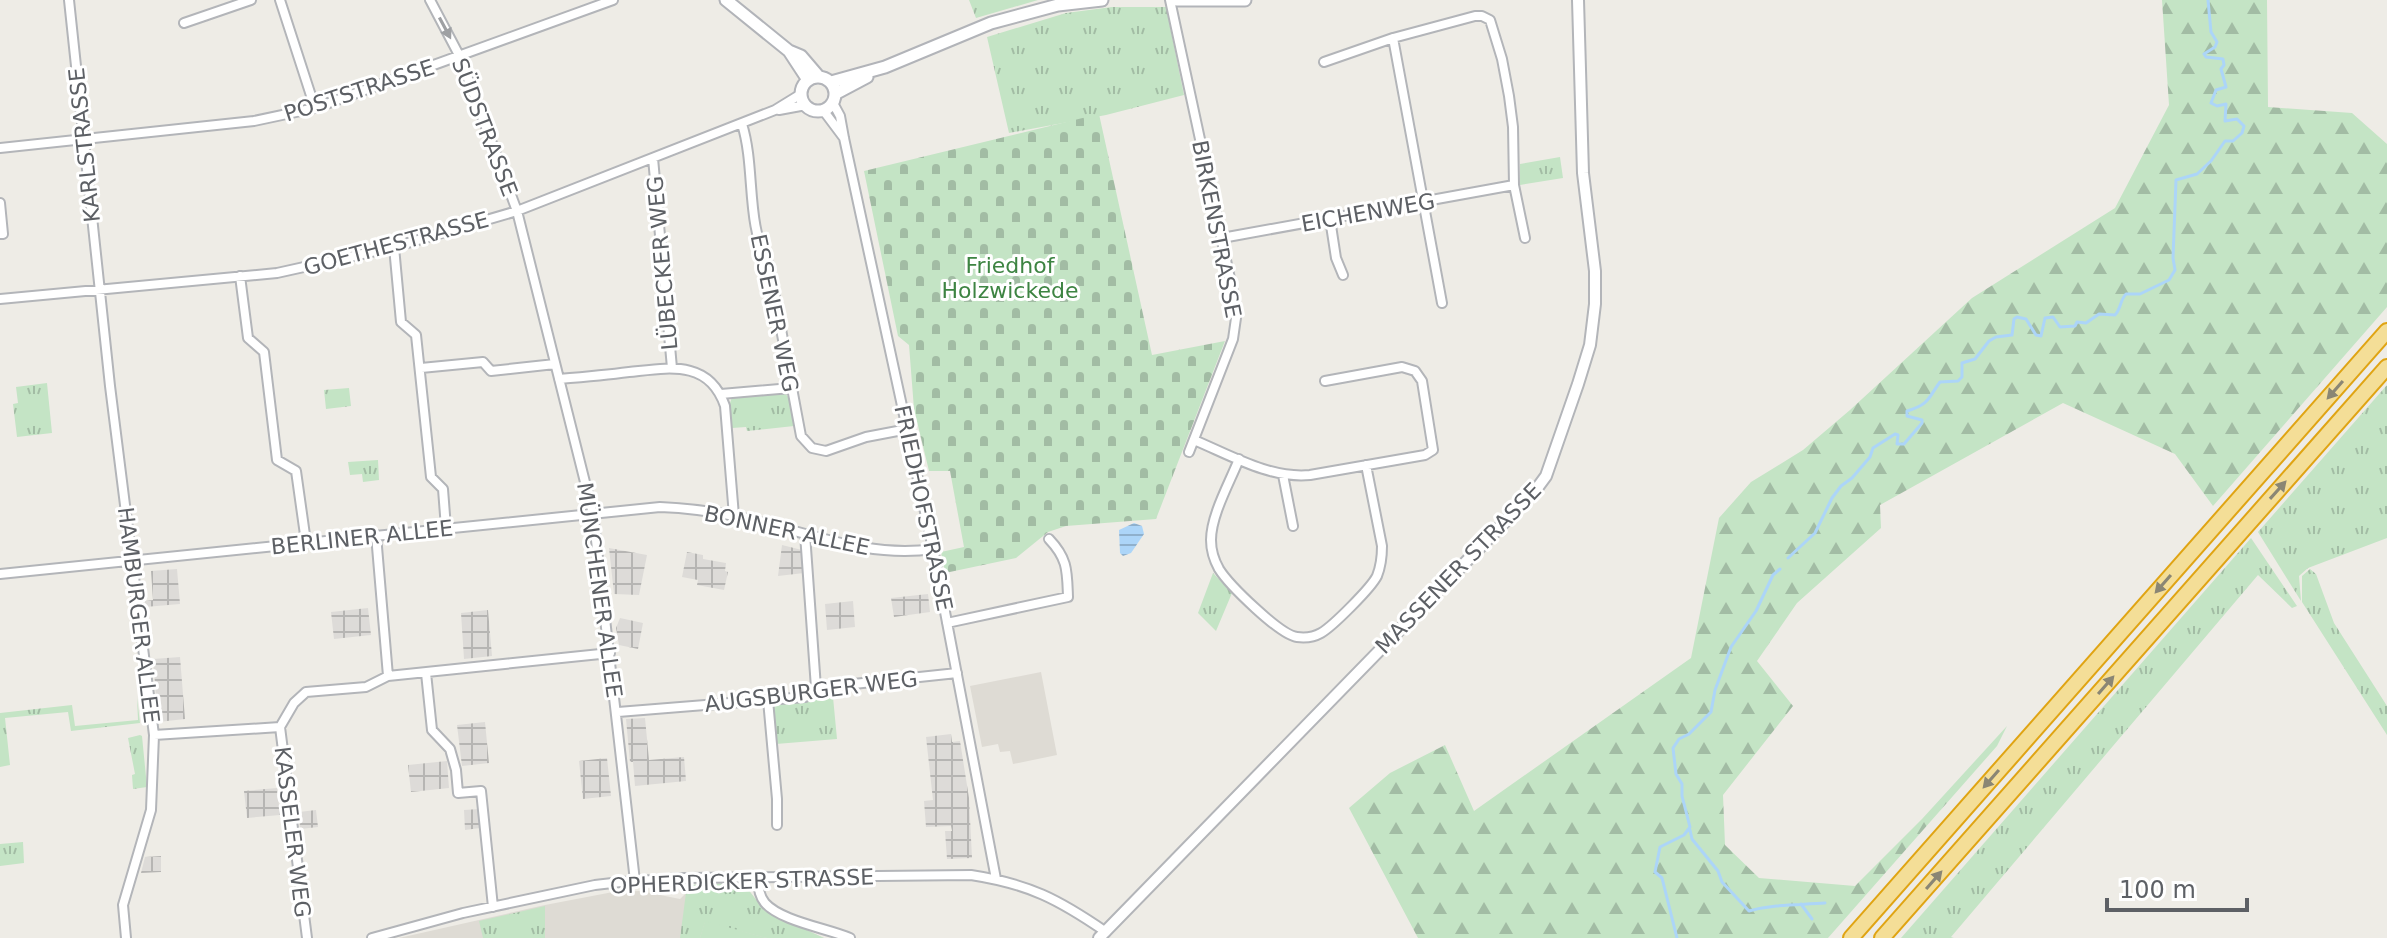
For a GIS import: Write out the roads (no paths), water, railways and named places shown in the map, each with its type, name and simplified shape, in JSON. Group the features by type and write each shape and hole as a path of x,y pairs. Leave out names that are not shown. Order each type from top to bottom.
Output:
{"highway":[{"path":"1851,938 2387,331"},
{"path":"1882,938 2387,367"}],"main road":[{"path":"726,0 789,51 801,56 819,80 830,102"},
{"path":"885,67 804,84 804,100 811,109 830,102 885,67 991,23 1057,3 1102,0"},
{"path":"1177,0 1245,0"}],"street":[{"name":"KARLSTRASSE","path":"69,0 100,289"},
{"path":"184,23 251,0"},
{"path":"280,0 315,108"},
{"name":"SÜDSTRASSE","path":"430,0 460,57 517,211"},
{"name":"POSTSTRASSE","path":"0,148 254,121 315,108 613,0"},
{"name":"BIRKENSTRASSE","path":"1170,0 1236,304 1237,326 1189,452"},
{"name":"MASSENER STRASSE","path":"1102,935 1535,491 1546,476 1590,345 1595,304 1595,271 1583,173 1578,0"},
{"path":"1324,62 1393,38 1475,16 1490,20 1509,96 1514,185 1525,238"},
{"path":"1393,38 1442,303"},
{"name":"GOETHESTRASSE","path":"0,299 240,276 314,266 394,247 517,211 804,100"},
{"name":"FRIEDHOFSTRASSE","path":"830,102 844,138 908,429 996,879"},
{"name":"ESSENER WEG","path":"742,124 748,144 760,249 769,265 801,436 817,450 833,449 866,437 908,429"},
{"name":"LÜBECKER WEG","path":"653,158 672,368"},
{"name":"EICHENWEG","path":"1222,238 1514,185"},
{"path":"0,203 3,234 0,234"},
{"name":"MÜNCHENER ALLEE","path":"517,211 593,514 635,881"},
{"path":"1330,219 1336,258 1343,275"},
{"path":"394,247 401,322 416,335 431,477 443,489 446,528"},
{"path":"240,276 248,338 264,352 277,459 296,471 306,542"},
{"name":"HAMBURGER ALLEE","path":"100,289 154,735 151,810 123,905 126,938"},
{"path":"421,368 483,362 491,371 555,364"},
{"path":"1194,440 1283,475 1310,475 1425,455 1433,450 1422,381 1415,371 1402,367 1325,381"},
{"path":"559,379 672,368 696,373 712,383 721,394 725,406 734,516"},
{"path":"721,394 791,388"},
{"path":"1239,459 1211,530 1215,561 1228,579 1275,626 1286,634 1300,637 1311,637 1326,629 1366,590 1378,571 1382,546 1366,465"},
{"path":"1283,475 1293,526"},
{"name":"BONNER ALLEE","path":"593,514 660,507 683,508 734,516 874,550 933,549"},
{"name":"BERLINER ALLEE","path":"0,574 593,514"},
{"path":"805,534 816,688"},
{"path":"376,535 388,676"},
{"path":"947,623 1068,597 1062,553 1049,539"},
{"path":"154,735 280,727 294,703 306,692 366,687 388,676 610,653"},
{"path":"426,673 432,730 450,749 458,793 481,791 493,907"},
{"name":"AUGSBURGER WEG","path":"618,712 805,697 816,688 957,673"},
{"path":"768,700 777,825"},
{"name":"KASSELER WEG","path":"280,727 307,938"},
{"name":"OPHERDICKER STRASSE","path":"372,938 595,885 635,881 971,875 1037,891 1068,906 1102,935"},
{"path":"758,878 760,896 766,905 787,917 850,938"}],"water":[{"path":"1134,523 1142,526 1144,534 1131,553 1123,556 1120,553 1119,530"}],"waterway":[{"path":"1788,558 1815,533 1832,498 1870,457 1873,448 1895,434 1898,435 1897,444 1904,444 1922,423 1922,420 1907,416 1907,411 1924,403 1940,382 1958,381 1962,377 1962,363 1975,359 1989,341 2012,335 2014,319 2026,319 2036,335 2041,336 2045,318 2053,317 2060,327 2086,323 2099,314 2115,315 2126,294 2140,294 2169,280 2175,270 2176,180 2197,174 2225,141 2233,141 2242,133 2244,126 2237,119 2225,121 2226,104 2217,106 2211,103 2216,90 2226,87 2221,69 2223,59 2204,54 2217,42 2211,32 2208,0"},
{"path":"1677,938 1662,878 1655,872 1660,847 1684,835 1690,827 1682,784 1676,774 1673,748 1679,739 1689,734 1711,712 1715,690 1731,647 1756,611 1773,575 1780,569"},
{"path":"1690,830 1692,839 1718,871 1722,882 1749,911 1825,903"},
{"path":"1801,904 1812,919"}],"park label":[{"name":"Friedhof Holzwickede","path":"1010,278"}]}
